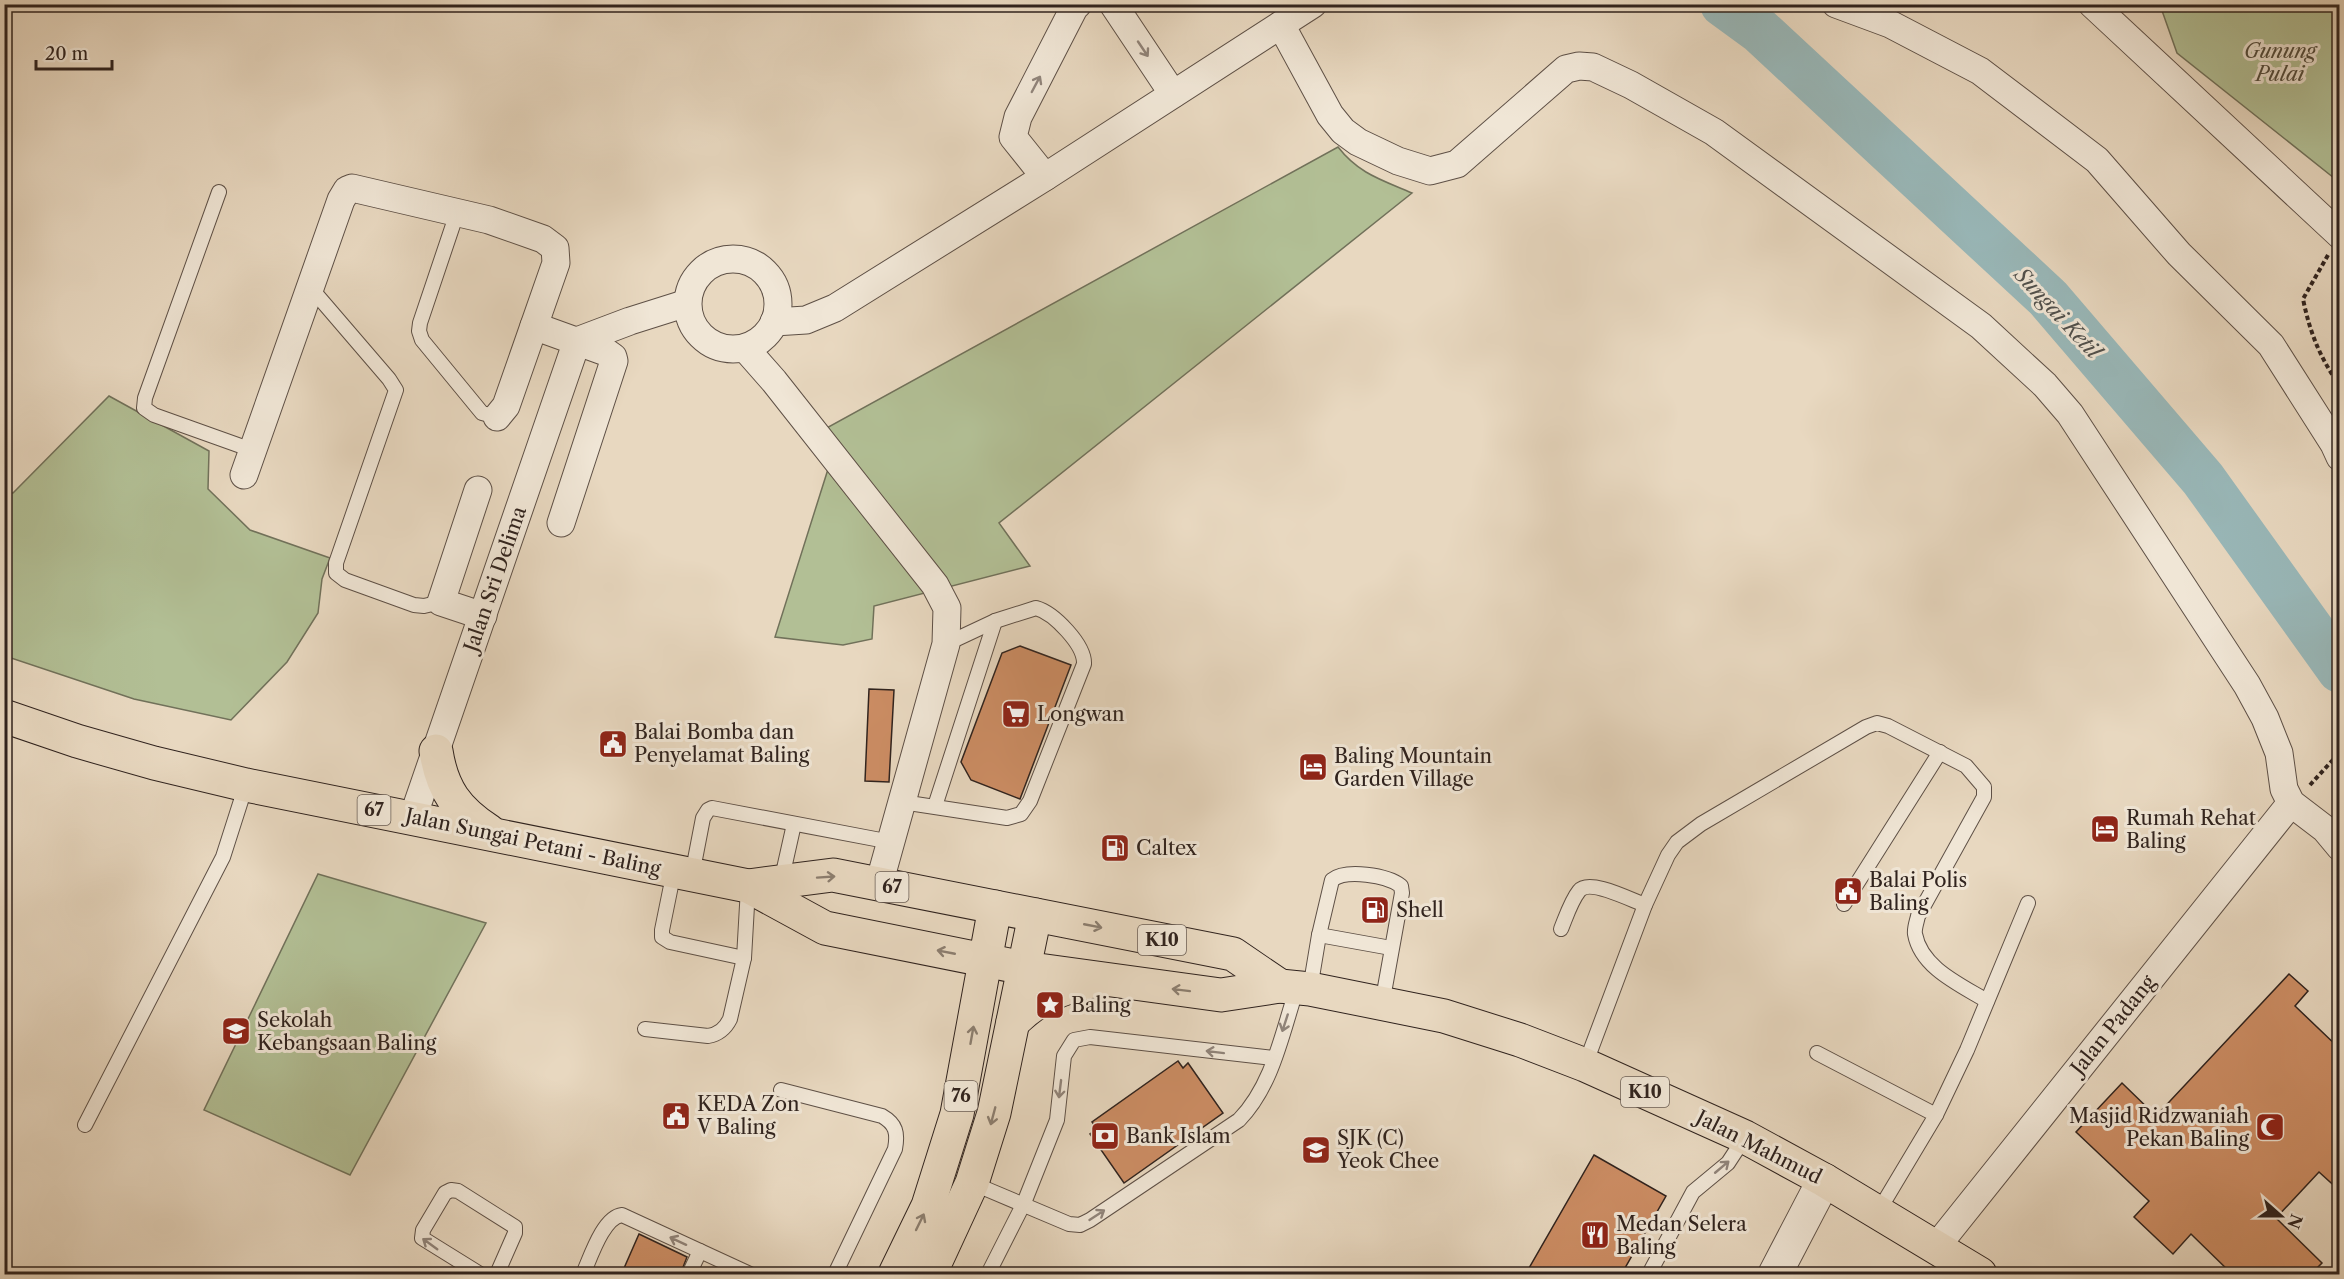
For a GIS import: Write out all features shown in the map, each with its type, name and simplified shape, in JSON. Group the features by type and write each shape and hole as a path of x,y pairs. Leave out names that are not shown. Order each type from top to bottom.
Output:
{"main road":[{"name":"Jalan Sungai Petani - Baling","path":"4,716 143,759 246,785 748,886 825,928 1024,968"},
{"path":"436,751 439,773 455,802 469,818 491,833"},
{"name":"Jalan Sungai Petani - Baling","path":"748,886 833,875 1035,915"},
{"name":"76","path":"895,1275 928,1206 957,1114 995,907"},
{"name":"Jalan Mahmud","path":"1035,915 1233,954 1296,988"},
{"name":"76","path":"930,1275 972,1183 994,1113 1035,915"},
{"name":"Jalan Mahmud","path":"1024,968 1221,995 1296,988 1444,1016 1520,1040 1585,1065 1745,1137 1824,1180 1980,1275"},
{"path":"1013,1022 1032,1003 1067,986 1099,979"}],"street":[{"path":"1045,177 1013,137 1018,117 1078,4"},
{"path":"1113,4 1173,94"},
{"path":"774,322 806,321 835,308 1045,177 1313,4"},
{"path":"1836,4 1890,24 1980,71 2097,160 2179,254 2271,345 2340,457"},
{"path":"2092,4 2339,235"},
{"path":"1281,25 1330,115 1343,131 1358,142 1398,161 1430,171 1457,164 1566,69 1578,66 1593,67 1714,132 1981,326 2045,385 2070,414 2154,546 2247,684 2265,718 2279,753 2284,789 2300,795 2340,847"},
{"path":"243,475 341,200 347,190 358,189 489,220 549,243 555,248 556,263 506,406 497,417"},
{"path":"738,258 761,268 769,276 778,299 778,310 768,333 758,342 745,348 731,350 717,347 695,330 689,318 687,303 694,279 703,270 713,262 738,258"},
{"path":"577,341 687,303"},
{"path":"534,326 606,352 613,357 614,361 561,523"},
{"name":"Jalan Sri Delima","path":"413,817 577,341"},
{"path":"745,348 774,381 935,585 947,608 946,644 879,884"},
{"path":"478,490 441,602 483,616"},
{"name":"Jalan Padang","path":"1936,1247 2300,795"},
{"path":"1775,1275 1824,1180"}],"lane":[{"path":"219,192 145,398 144,408 154,415 252,450"},
{"path":"457,213 419,331 422,340 482,413 497,417"},
{"path":"310,287 396,390 336,563 336,573 345,580 414,605 424,606 441,602"},
{"path":"902,802 1007,818 1021,814 1030,801 1084,664 1081,647 1051,615 1041,609 1031,608 995,621 946,644"},
{"path":"935,806 995,621"},
{"path":"1585,1065 1645,905 1668,855 1677,842 1686,834 1866,727 1877,723 1888,726 1966,766 1984,787 1984,797 1918,916 1915,932 1920,947 1935,968 1987,1001"},
{"path":"1844,903 1940,752"},
{"path":"85,1125 223,857 246,785"},
{"path":"744,958 670,942 662,937 662,930 703,818 708,810 716,809 891,842"},
{"path":"781,882 794,824"},
{"path":"972,1183 1024,1203 1069,1224 1080,1225 1239,1120 1262,1092 1296,988 1319,935 1332,880 1339,874 1348,873 1387,879 1401,886 1402,893 1390,948 1382,1004"},
{"path":"1561,929 1580,889 1588,885 1597,886 1645,905"},
{"path":"645,1029 708,1036 722,1031 730,1018 744,958 748,886"},
{"path":"1878,1212 1936,1115 1967,1050 2028,903"},
{"path":"1319,935 1390,948"},
{"path":"988,1275 1024,1203 1057,1120 1064,1056 1074,1040 1090,1037 1274,1058"},
{"path":"1817,1053 1936,1115"},
{"path":"781,1090 882,1116 895,1128 897,1137 895,1149 835,1275"},
{"path":"1648,1275 1693,1192 1728,1164 1745,1137"},
{"path":"480,1275 422,1238 423,1230 445,1193 451,1190 458,1191 515,1227 497,1275"},
{"path":"583,1275 607,1224 616,1216 627,1216 750,1275"},
{"path":"689,1275 700,1251"}],"path":[{"path":"2339,235 2303,299 2310,333 2330,373 2340,386"},
{"path":"2300,795 2340,752"}],"green space":[{"name":"Gunung Pulai","path":"2160,5 2339,5 2339,182 2177,53"},
{"path":"1338,147 1363,170 1412,193 999,523 1030,566 874,606 872,639 843,645 775,637 829,466 812,436"},
{"path":"109,396 209,451 208,489 250,530 330,558 322,579 318,613 287,662 231,720 134,699 5,656 4,493 13,493"},
{"path":"318,874 486,923 350,1175 204,1110"}],"building":[{"name":"Longwan","path":"1020,646 1071,665 1020,799 971,780 961,762 1002,653"},
{"path":"869,689 894,690 889,782 865,781"},
{"name":"Masjid Ridzwaniah Pekan Baling","path":"2289,974 2308,991 2295,1006 2340,1049 2340,1191 2319,1172 2276,1218 2322,1263 2310,1275 2233,1275 2191,1234 2173,1254 2134,1217 2149,1201 2076,1132 2122,1083 2156,1116"},
{"path":"1178,1061 1183,1068 1188,1063 1223,1113 1124,1183 1090,1134 1097,1129 1092,1122"},
{"name":"Medan Selera Baling","path":"1594,1155 1666,1196 1621,1275 1525,1275"},
{"path":"639,1234 687,1257 680,1275 621,1275"}],"waterway":[{"name":"Sungai Ketil","path":"1723,4 1760,31 2048,298 2203,479 2340,670"}],"place":[{"name":"Longwan","path":"1016,714"},
{"name":"Balai Bomba dan Penyelamat Baling","path":"613,744"},
{"name":"Baling Mountain Garden Village","path":"1313,767"},
{"name":"Rumah Rehat Baling","path":"2105,829"},
{"name":"Caltex","path":"1115,848"},
{"name":"Balai Polis Baling","path":"1848,891"},
{"name":"Shell","path":"1375,910"},
{"name":"Baling","path":"1050,1005"},
{"name":"Sekolah Kebangsaan Baling","path":"236,1031"},
{"name":"KEDA Zon V Baling","path":"676,1116"},
{"name":"Masjid Ridzwaniah Pekan Baling","path":"2270,1127"},
{"name":"Bank Islam","path":"1105,1136"},
{"name":"SJK (C) Yeok Chee","path":"1316,1150"},
{"name":"Medan Selera Baling","path":"1595,1235"}]}
